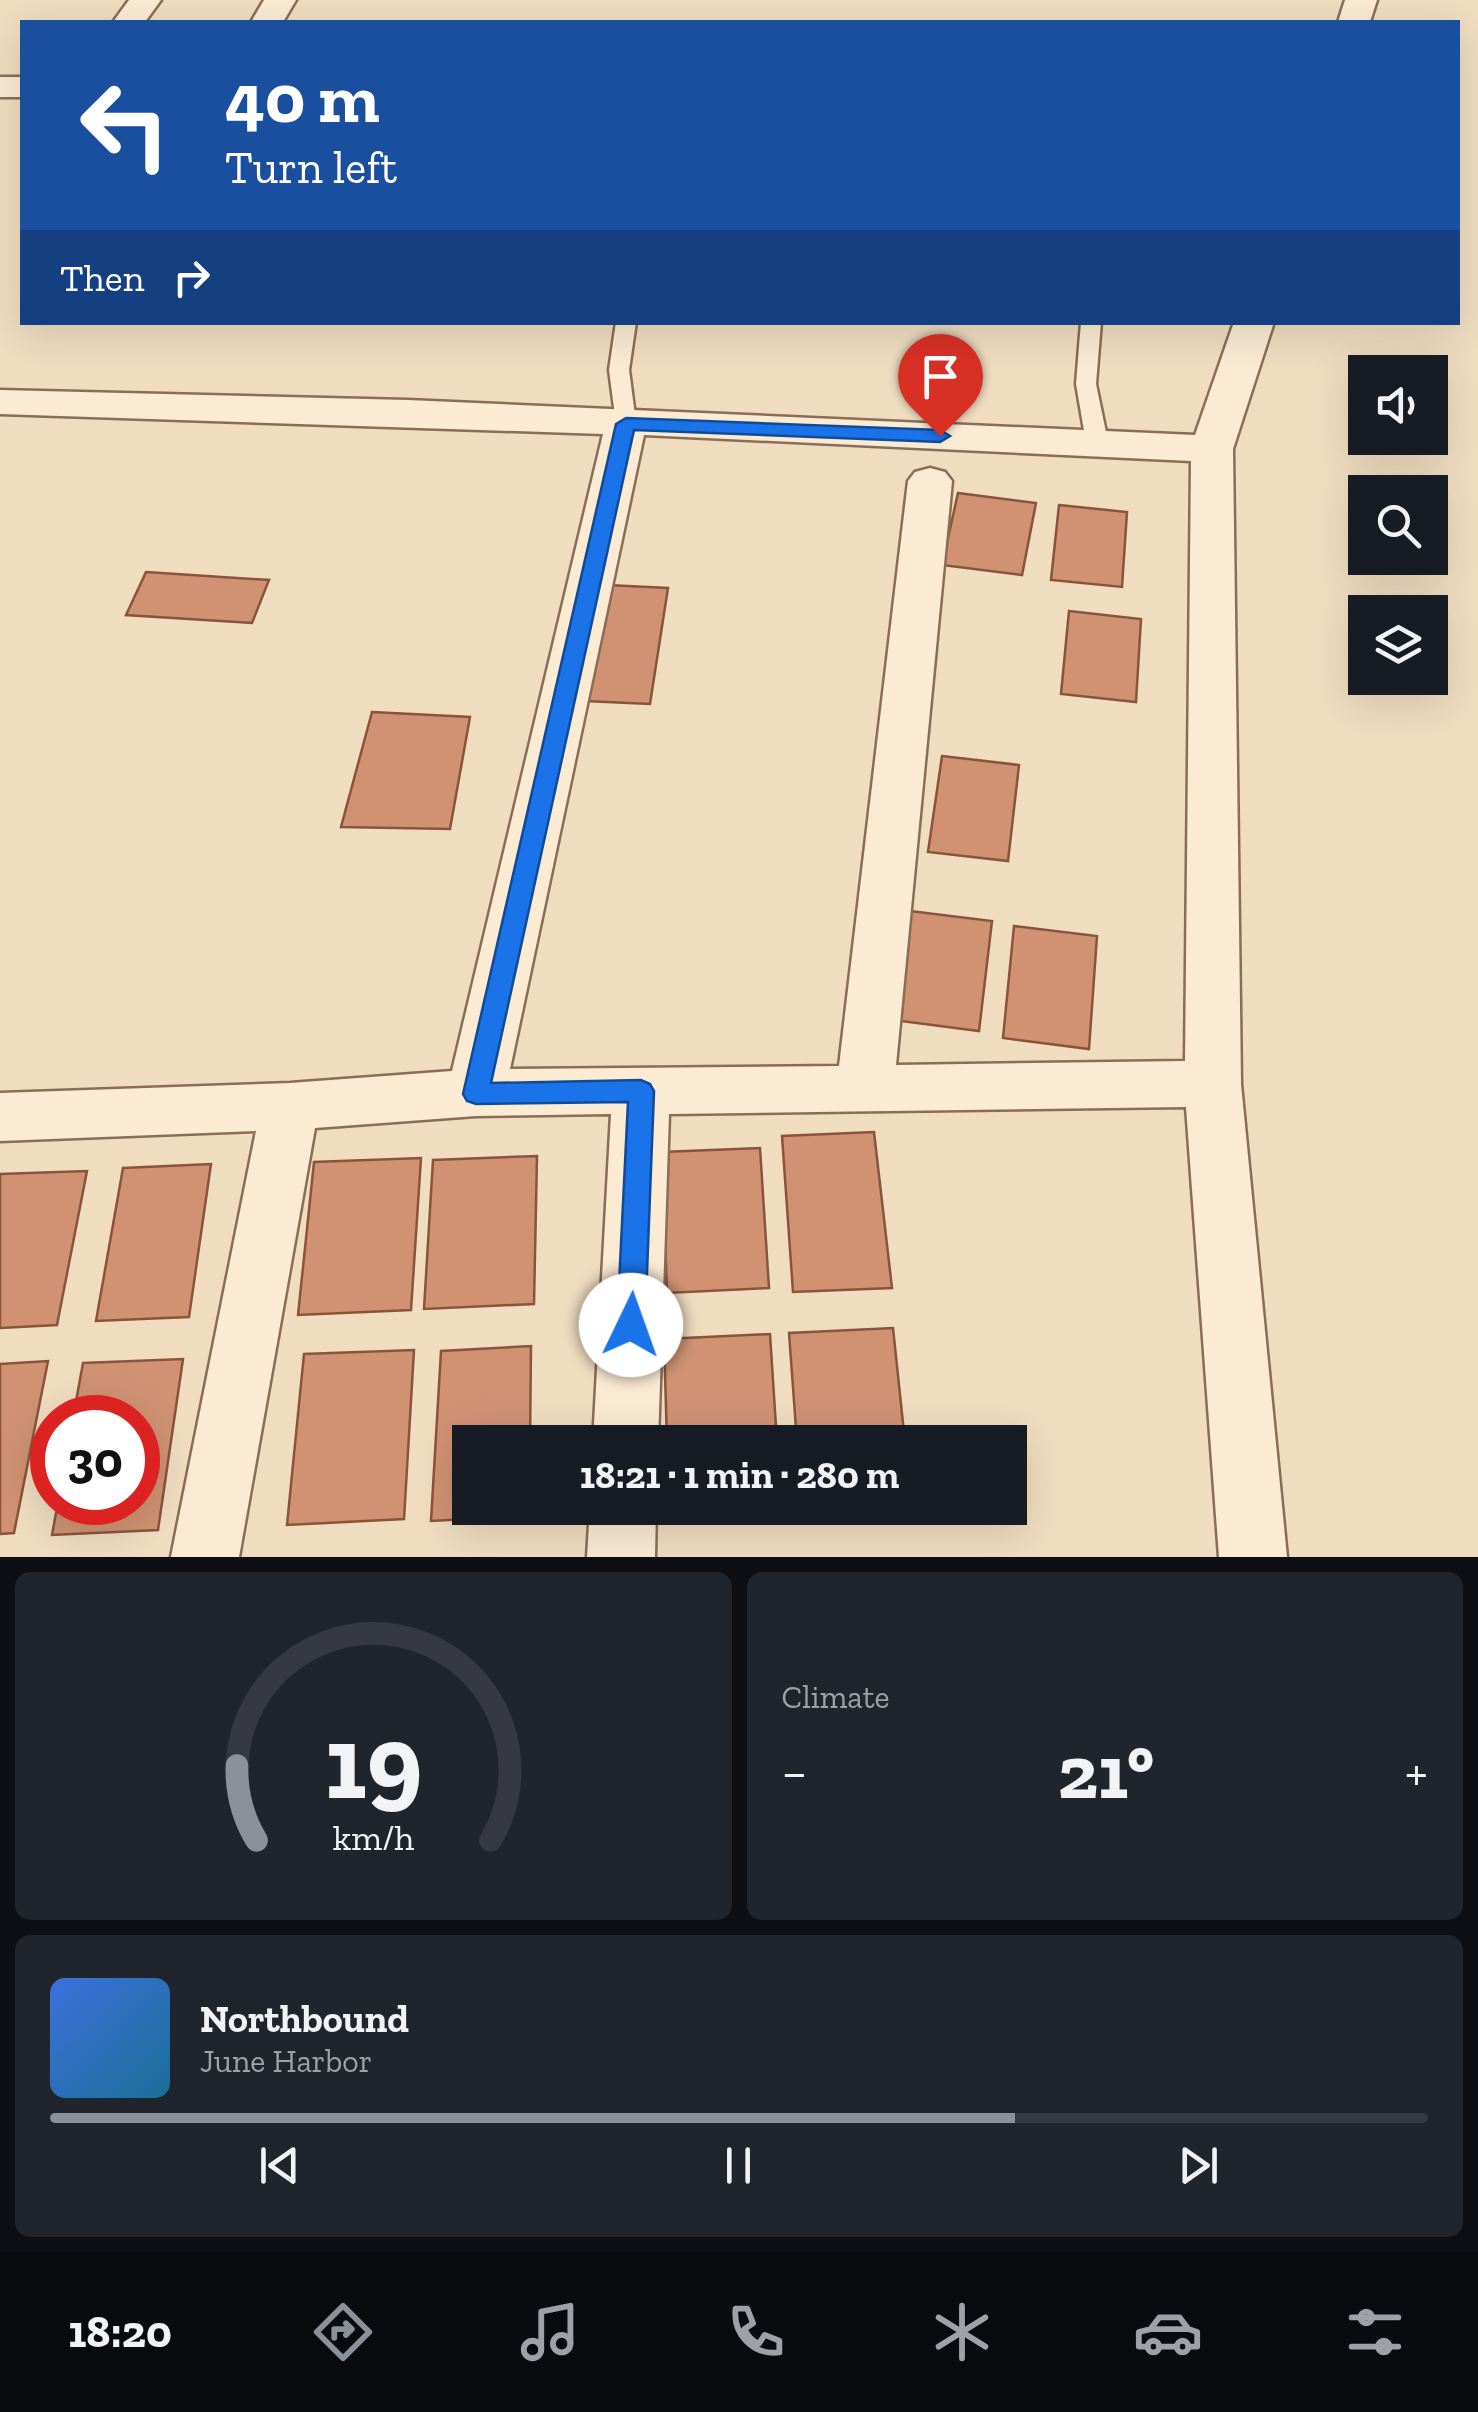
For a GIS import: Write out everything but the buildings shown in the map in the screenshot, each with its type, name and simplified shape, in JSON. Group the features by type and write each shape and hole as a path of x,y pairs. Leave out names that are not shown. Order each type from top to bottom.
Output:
{"street":[{"path":"1253,325 1212,449 1213,1084 1253,1557"},
{"path":"0,402 408,412 1212,449"},
{"path":"476,1094 626,424"},
{"path":"864,1088 930,481"},
{"path":"0,1117 290,1106 476,1094 1213,1084"},
{"path":"627,1425 641,1091"},
{"path":"206,1557 290,1106"},
{"path":"621,1557 623,1525"}],"lane":[{"path":"626,325 619,370 626,424"},
{"path":"1091,325 1086,384 1097,442"}],"route":[{"path":"631,1325 641,1091 476,1094 626,424 940,436"}]}
